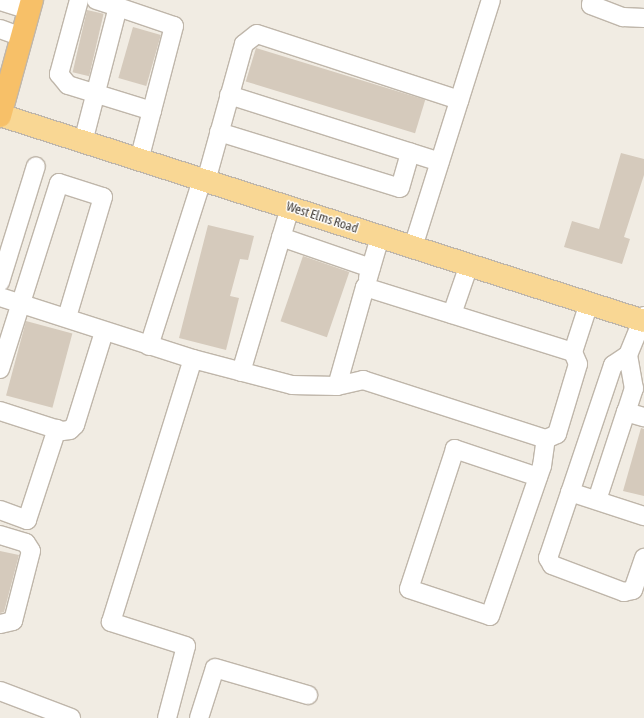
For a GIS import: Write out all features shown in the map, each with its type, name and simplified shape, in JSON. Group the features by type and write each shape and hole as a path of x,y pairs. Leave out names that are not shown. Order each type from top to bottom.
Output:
{"highway":[{"path":"0,116 30,5"}],"main road":[{"name":"West Elms Road","path":"0,116 589,304 644,319"}],"street":[{"path":"79,0 59,74 68,85 152,111"},
{"path":"96,0 174,26 139,160"},
{"path":"413,247 491,0"},
{"path":"592,0 591,5 623,17 644,18"},
{"path":"0,1 30,5"},
{"path":"83,142 118,7"},
{"path":"0,29 22,36"},
{"path":"150,346 204,181 244,44 248,37 257,34 460,100"},
{"path":"229,95 440,162"},
{"path":"219,132 400,188 410,152"},
{"path":"0,282 36,166"},
{"path":"0,369 59,183 103,197 67,317"},
{"path":"241,372 290,208"},
{"path":"281,237 371,268"},
{"path":"337,386 380,237"},
{"path":"452,314 469,265"},
{"path":"366,287 573,352"},
{"path":"0,297 67,317 104,332 241,372 292,385 337,386 364,380 546,439 557,434 578,364 573,352 589,304"},
{"path":"644,319 628,355 613,365 548,558 552,565 624,592 633,590 644,558"},
{"path":"0,411 57,429 70,430 74,425 104,332"},
{"path":"597,500 634,388 628,355"},
{"path":"167,718 186,646 111,622 193,359"},
{"path":"626,412 644,417"},
{"path":"0,510 27,520 57,429"},
{"path":"538,477 455,449 409,589 490,616 538,477 546,439"},
{"path":"570,492 644,516"},
{"path":"0,535 26,543 31,551 13,622 8,625 0,624"},
{"path":"199,718 215,668 308,695"},
{"path":"0,691 71,718"}],"building":[{"path":"87,10 104,14 89,76 73,72"},
{"path":"133,27 161,35 146,86 118,78"},
{"path":"256,48 425,100 415,133 246,81"},
{"path":"621,153 644,159 644,175 624,237 630,239 622,264 564,247 572,221 599,229"},
{"path":"208,225 254,236 248,260 240,259 230,296 239,298 226,350 179,338"},
{"path":"303,256 349,272 327,337 281,321"},
{"path":"26,321 72,333 52,408 6,395"},
{"path":"641,428 644,429 644,496 623,491"},
{"path":"0,551 19,555 4,612 0,613"}]}
